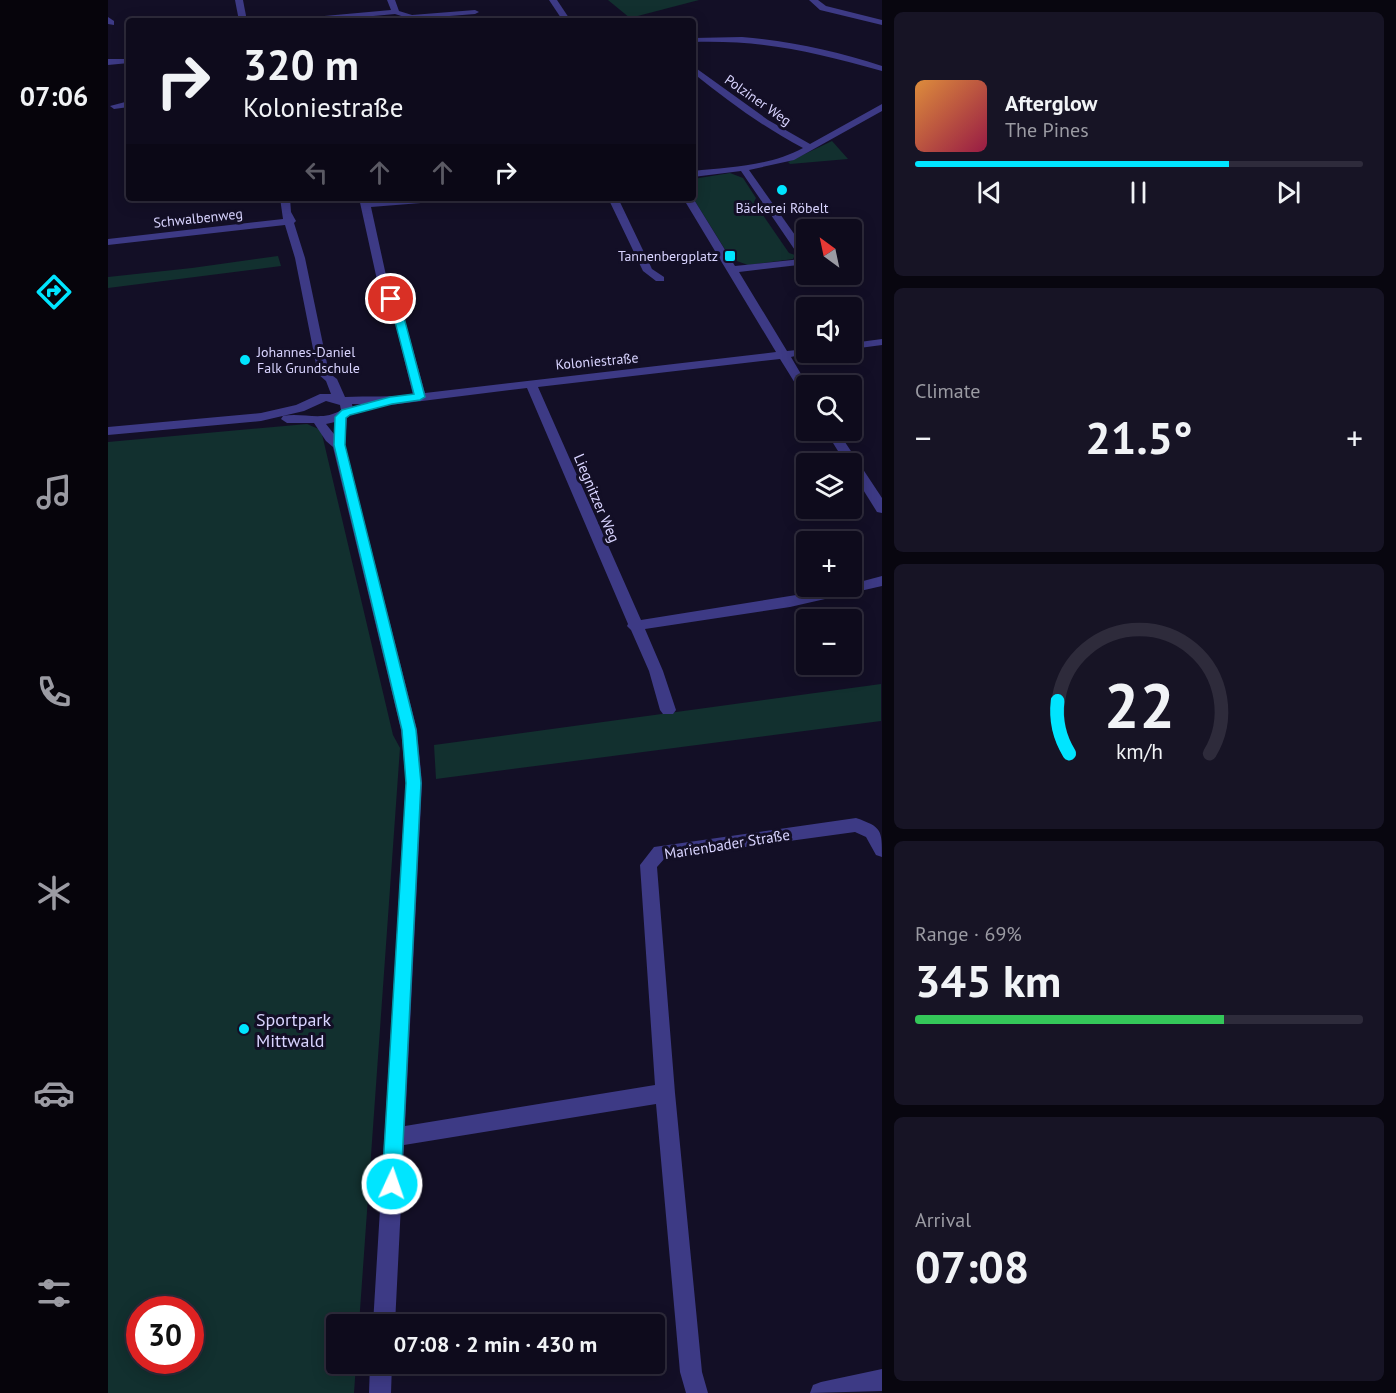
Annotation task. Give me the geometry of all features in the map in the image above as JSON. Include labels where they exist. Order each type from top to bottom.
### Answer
[{"type":"street","points":[[239,0],[242,18]]},
{"type":"street","points":[[391,0],[396,12]]},
{"type":"street","points":[[553,0],[565,18]]},
{"type":"street","points":[[813,0],[823,8],[882,23]]},
{"type":"street","points":[[326,18],[396,12],[411,17],[475,12]]},
{"type":"street","points":[[696,40],[725,38],[795,45],[825,51],[882,69]]},
{"type":"street","points":[[108,62],[126,61]]},
{"type":"street","name":"Polziner Weg","points":[[696,71],[745,110],[782,135],[811,148]]},
{"type":"street","points":[[114,106],[126,104]]},
{"type":"street","points":[[696,174],[744,169],[791,158],[882,107]]},
{"type":"street","points":[[731,270],[804,262],[807,259],[744,169]]},
{"type":"street","points":[[285,201],[324,374],[331,379],[342,407],[339,445],[412,746],[414,783],[385,1314]]},
{"type":"street","points":[[365,201],[377,205],[416,201]]},
{"type":"street","points":[[365,201],[384,289],[397,310],[420,397]]},
{"type":"street","points":[[614,201],[648,271],[660,279]]},
{"type":"street","points":[[690,201],[796,376]]},
{"type":"street","name":"Schwalbenweg","points":[[108,242],[291,221]]},
{"type":"street","points":[[862,345],[882,342]]},
{"type":"street","name":"Koloniestraße","points":[[342,407],[376,406],[390,401],[530,383],[796,353]]},
{"type":"street","points":[[324,374],[318,381],[318,395],[311,402],[308,413],[339,445]]},
{"type":"street","name":"Liegnitzer Weg","points":[[530,383],[634,626],[656,671],[668,710]]},
{"type":"street","points":[[108,431],[261,417],[330,397],[342,407]]},
{"type":"street","points":[[261,417],[328,421],[342,407]]},
{"type":"street","points":[[838,441],[882,508]]},
{"type":"street","points":[[634,626],[792,601],[882,581]]},
{"type":"street","name":"Marienbader Straße","points":[[697,1393],[691,1372],[665,1093],[648,865],[660,852],[856,825],[872,832],[882,850]]},
{"type":"street","points":[[394,1137],[665,1093]]},
{"type":"street","points":[[380,1393],[381,1374]]},
{"type":"street","points":[[821,1393],[882,1380]]},
{"type":"green space","points":[[608,0],[699,0],[630,18]]},
{"type":"green space","points":[[832,141],[848,159],[790,164],[788,162]]},
{"type":"green space","points":[[730,173],[743,178],[756,198],[754,202],[789,253],[795,255],[793,259],[748,265],[731,259],[695,201],[696,179]]},
{"type":"green space","points":[[278,256],[281,266],[108,288],[108,277]]},
{"type":"green space","name":"Sportpark Mittwald","points":[[307,424],[321,430],[393,735],[400,748],[360,1314],[326,1314],[326,1374],[355,1374],[354,1393],[108,1393],[108,442]]},
{"type":"green space","points":[[881,684],[881,721],[436,779],[434,745]]},
{"type":"place","name":"Bäckerei Röbelt","points":[[782,190]]},
{"type":"place","name":"Tannenbergplatz","points":[[730,256]]},
{"type":"place","name":"Johannes-Daniel Falk Grundschule","points":[[245,360]]},
{"type":"place","name":"Sportpark Mittwald","points":[[244,1029]]},
{"type":"route","points":[[391,299],[397,310],[420,397],[390,401],[346,412],[341,417],[339,445],[412,746],[414,783],[392,1184]]}]
